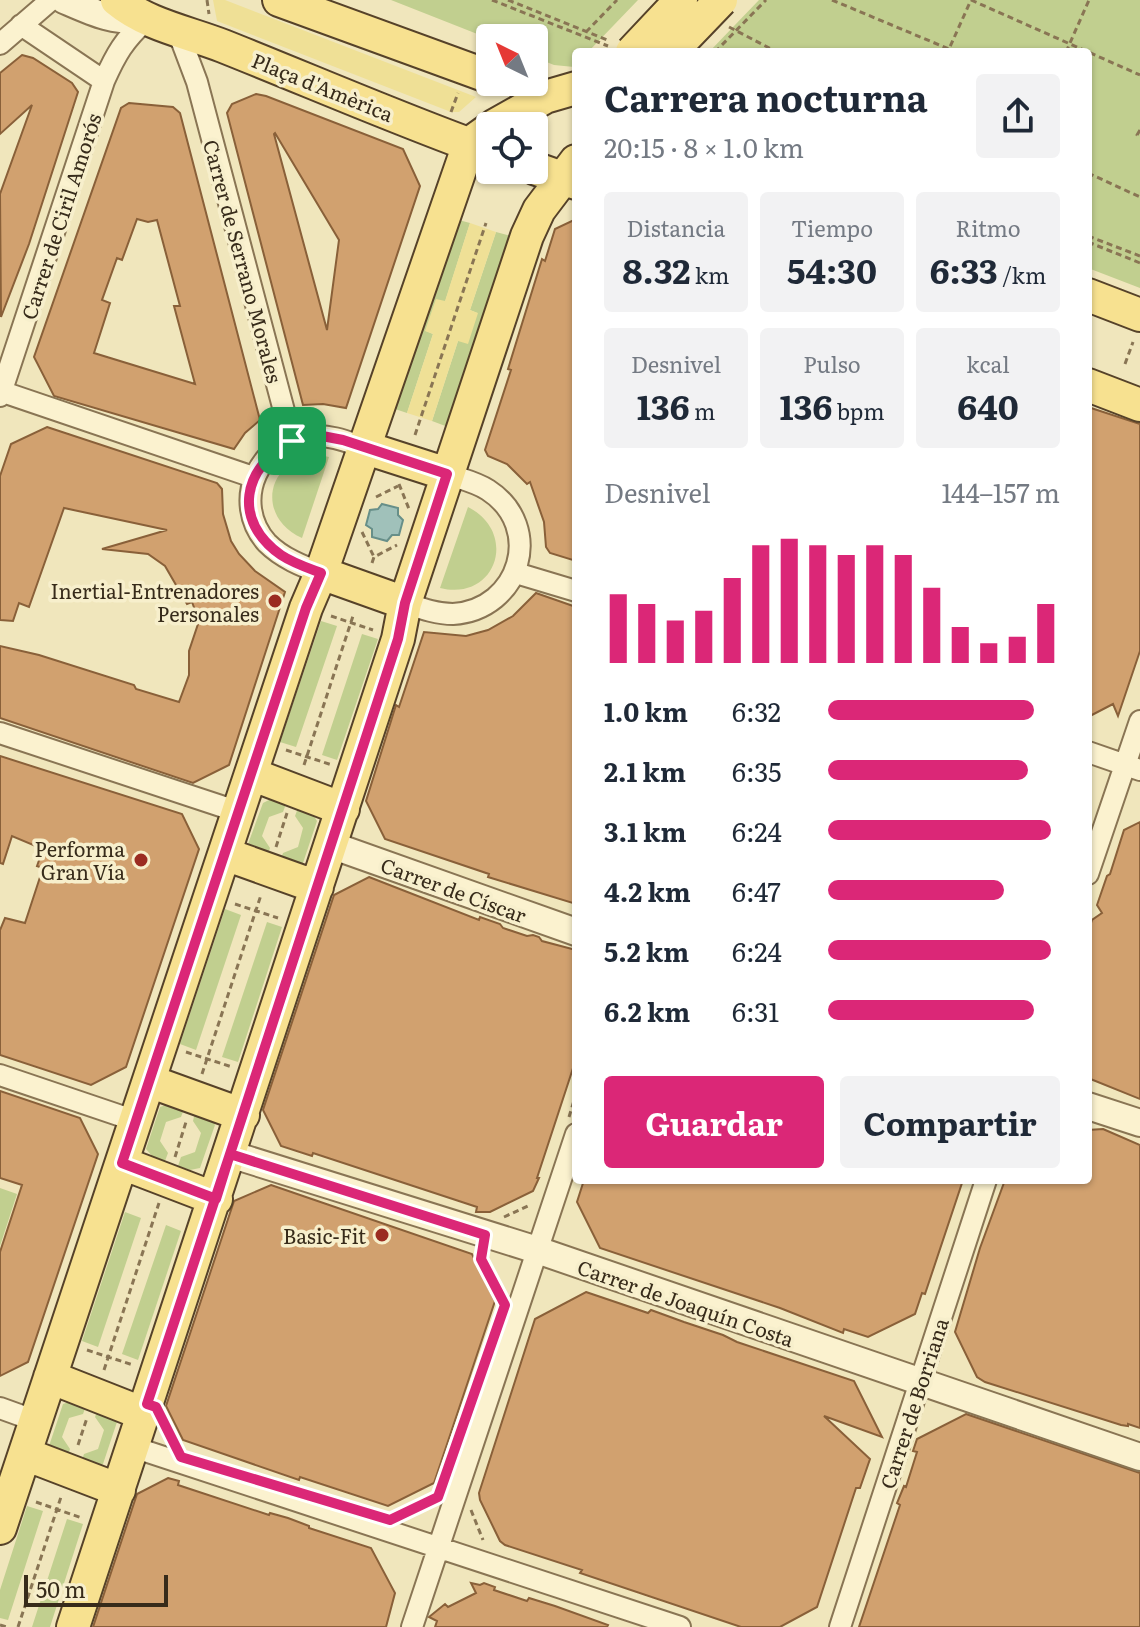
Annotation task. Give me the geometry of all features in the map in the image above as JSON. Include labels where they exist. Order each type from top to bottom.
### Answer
[{"type":"main road","name":"Plaça d'Amèrica","points":[[117,0],[131,12],[165,16],[476,134]]},
{"type":"main road","points":[[279,0],[476,72]]},
{"type":"main road","points":[[617,47],[681,0]]},
{"type":"main road","points":[[675,48],[721,0]]},
{"type":"main road","points":[[523,112],[545,97],[572,89]]},
{"type":"main road","points":[[545,97],[572,104]]},
{"type":"main road","points":[[0,1528],[306,608],[321,573],[363,447],[476,163]]},
{"type":"main road","points":[[73,1627],[343,809],[447,474],[527,236],[562,172]]},
{"type":"main road","points":[[1092,298],[1137,328]]},
{"type":"main road","points":[[1092,387],[1140,405]]},
{"type":"main road","points":[[363,447],[447,474]]},
{"type":"main road","points":[[321,573],[405,603]]},
{"type":"main road","points":[[251,774],[343,809]]},
{"type":"main road","points":[[225,854],[317,887]]},
{"type":"main road","points":[[149,1081],[243,1115]]},
{"type":"main road","points":[[122,1163],[216,1199]]},
{"type":"main road","points":[[50,1377],[146,1409]]},
{"type":"main road","points":[[25,1454],[119,1490]]},
{"type":"street","points":[[0,44],[51,0]]},
{"type":"street","name":"Plaça d'Amèrica","points":[[64,0],[107,19],[124,21],[165,16]]},
{"type":"street","points":[[21,25],[104,81],[127,37],[165,16]]},
{"type":"street","name":"Carrer de Serrano Morales","points":[[165,16],[197,82],[292,441]]},
{"type":"street","name":"Carrer de Ciril Amorós","points":[[1,393],[104,81]]},
{"type":"street","points":[[1,393],[253,477]]},
{"type":"street","points":[[321,573],[282,555],[257,529],[250,515],[249,496],[253,477],[262,462],[292,441],[317,435],[363,447]]},
{"type":"street","points":[[405,603],[440,613],[472,610],[498,595],[516,573],[520,544],[512,516],[489,490],[447,474]]},
{"type":"street","points":[[516,573],[572,590]]},
{"type":"street","points":[[1092,864],[1133,767],[1140,721]]},
{"type":"street","points":[[0,733],[239,812]]},
{"type":"street","points":[[1092,753],[1133,767]]},
{"type":"street","name":"Carrer de Císcar","points":[[331,845],[572,931]]},
{"type":"street","points":[[0,1075],[136,1121]]},
{"type":"street","points":[[1092,1107],[1140,1123]]},
{"type":"street","points":[[412,1627],[537,1250],[571,1129]]},
{"type":"street","name":"Carrer de Joaquín Costa","points":[[230,1154],[537,1250],[1140,1457]]},
{"type":"street","name":"Carrer de Borriana","points":[[840,1627],[985,1184]]},
{"type":"street","points":[[0,1408],[36,1421]]},
{"type":"street","points":[[133,1447],[680,1627]]},
{"type":"path","points":[[207,0],[209,18]]},
{"type":"path","points":[[492,0],[584,33]]},
{"type":"path","points":[[508,0],[617,47]]},
{"type":"path","points":[[584,33],[617,0]]},
{"type":"path","points":[[719,48],[766,0]]},
{"type":"path","points":[[832,0],[947,48]]},
{"type":"path","points":[[949,48],[971,0],[1079,48]]},
{"type":"path","points":[[1068,48],[1089,0]]},
{"type":"path","points":[[1092,54],[1140,75]]},
{"type":"path","points":[[451,112],[459,91]]},
{"type":"path","points":[[1140,130],[1137,135],[1140,137]]},
{"type":"path","points":[[1092,175],[1140,197]]},
{"type":"path","points":[[413,442],[486,223]]},
{"type":"path","points":[[1092,238],[1140,256]]},
{"type":"path","points":[[1092,244],[1140,263]]},
{"type":"path","points":[[1125,364],[1137,328]]},
{"type":"path","points":[[401,476],[398,486],[413,518]]},
{"type":"path","points":[[367,502],[398,486]]},
{"type":"path","points":[[358,526],[374,557]]},
{"type":"path","points":[[372,563],[374,557],[407,540]]},
{"type":"path","points":[[301,772],[357,605]]},
{"type":"path","points":[[323,614],[380,633]]},
{"type":"path","points":[[278,747],[335,766]]},
{"type":"path","points":[[272,859],[290,806]]},
{"type":"path","points":[[201,1078],[262,891]]},
{"type":"path","points":[[228,902],[284,920]]},
{"type":"path","points":[[179,1049],[235,1068]]},
{"type":"path","points":[[172,1164],[190,1111]]},
{"type":"path","points":[[101,1377],[162,1195]]},
{"type":"path","points":[[505,1305],[481,1259],[488,1225],[542,1200]]},
{"type":"path","points":[[80,1348],[136,1366]]},
{"type":"path","points":[[78,1447],[91,1407]]},
{"type":"path","points":[[146,1409],[156,1407],[174,1444]]},
{"type":"path","points":[[18,1627],[64,1489]]},
{"type":"path","points":[[402,1514],[438,1497]]},
{"type":"path","points":[[29,1500],[85,1518]]},
{"type":"path","points":[[0,1625],[7,1627]]},
{"type":"green space","points":[[391,0],[638,0],[592,48],[572,48],[572,67],[548,63],[548,24],[476,24],[476,33]]},
{"type":"green space","points":[[759,0],[1140,0],[1140,288],[1092,270],[1092,48],[713,48]]},
{"type":"green space","points":[[455,219],[470,223],[445,302],[426,331],[433,334],[407,413],[392,408]]},
{"type":"green space","points":[[496,232],[511,236],[448,427],[432,421],[458,341],[477,313],[470,310]]},
{"type":"green space","points":[[329,457],[302,538],[287,528],[277,516],[273,489],[278,476],[288,466],[302,458]]},
{"type":"green space","points":[[468,507],[484,519],[493,533],[496,548],[494,562],[487,575],[475,585],[459,590],[440,588]]},
{"type":"green space","points":[[321,621],[337,626],[296,747],[280,742]]},
{"type":"green space","points":[[362,634],[378,639],[337,760],[322,755]]},
{"type":"green space","points":[[271,799],[286,804],[283,812],[269,817],[262,836],[270,848],[267,857],[251,849],[248,844],[263,803]]},
{"type":"green space","points":[[298,808],[312,813],[317,821],[303,863],[298,865],[280,862],[283,853],[298,847],[303,828],[295,816]]},
{"type":"green space","points":[[225,909],[241,915],[196,1050],[180,1044]]},
{"type":"green space","points":[[267,922],[282,927],[238,1062],[222,1057]]},
{"type":"green space","points":[[169,1104],[184,1109],[181,1117],[166,1122],[160,1141],[168,1153],[165,1161],[153,1157],[146,1149],[160,1107]]},
{"type":"green space","points":[[195,1112],[215,1125],[200,1168],[190,1170],[178,1166],[181,1157],[195,1152],[201,1133],[193,1121]]},
{"type":"green space","points":[[0,1188],[17,1194],[0,1246]]},
{"type":"green space","points":[[125,1212],[141,1218],[98,1347],[82,1341]]},
{"type":"green space","points":[[166,1225],[181,1231],[138,1360],[122,1354]]},
{"type":"green space","points":[[72,1401],[86,1406],[83,1414],[69,1418],[62,1437],[70,1449],[67,1458],[49,1446],[63,1404]]},
{"type":"green space","points":[[98,1409],[115,1417],[117,1422],[103,1464],[98,1467],[81,1463],[84,1454],[98,1449],[104,1430],[95,1417]]},
{"type":"green space","points":[[27,1506],[43,1511],[8,1620],[0,1618],[0,1590]]},
{"type":"green space","points":[[67,1519],[83,1524],[50,1627],[32,1627]]},
{"type":"sand","points":[[213,0],[225,0],[476,97],[459,112],[451,112],[217,21]]},
{"type":"sand","points":[[470,223],[496,232],[470,310],[478,313],[468,344],[458,341],[432,421],[407,413],[433,334],[425,331],[436,299],[445,301]]},
{"type":"water","points":[[382,504],[398,508],[398,515],[403,520],[399,535],[392,535],[387,541],[372,537],[372,529],[366,525],[370,510],[378,509]]},
{"type":"building","points":[[22,55],[33,58],[72,83],[78,92],[29,244],[1,317],[0,194],[32,105],[0,134],[0,73]]},
{"type":"building","points":[[256,94],[266,96],[403,149],[420,186],[346,408],[303,405],[227,113],[232,104]],"holes":[[[275,133],[339,240],[327,330]]]},
{"type":"building","points":[[129,103],[173,107],[180,113],[260,420],[245,433],[234,449],[54,396],[34,357],[121,108]],"holes":[[[137,219],[148,222],[157,220],[180,306],[174,306],[195,384],[94,353],[110,303],[102,300],[117,258],[122,260]]]},
{"type":"building","points":[[572,221],[572,560],[550,553],[546,547],[544,522],[530,482],[527,484],[507,464],[488,456],[485,450],[542,259],[545,261],[555,229]]},
{"type":"building","points":[[1092,408],[1140,424],[1140,651],[1118,716],[1113,704],[1092,715]]},
{"type":"building","points":[[47,427],[217,483],[222,489],[223,514],[231,541],[239,554],[255,571],[285,592],[229,765],[193,783],[0,718],[0,646],[39,655],[179,702],[189,675],[189,651],[199,621],[192,602],[187,604],[165,566],[148,554],[102,549],[167,530],[64,508],[29,607],[19,603],[13,621],[0,620],[0,476],[11,444]]},
{"type":"building","points":[[536,593],[572,606],[572,903],[488,877],[489,874],[385,839],[366,801],[396,705],[399,707],[424,632],[466,636],[488,630],[513,616]]},
{"type":"building","points":[[0,756],[182,814],[199,849],[126,1067],[91,1085],[0,1055],[0,930],[5,918],[25,923],[43,868],[37,866],[43,849],[12,836],[3,864],[0,863]]},
{"type":"building","points":[[1140,822],[1140,1099],[1092,1080],[1092,920],[1102,913],[1097,905],[1124,830]]},
{"type":"building","points":[[369,877],[479,920],[480,917],[503,928],[572,949],[572,1071],[533,1191],[490,1212],[476,1212],[477,1207],[313,1153],[312,1156],[281,1146],[263,1110],[334,895]]},
{"type":"building","points":[[0,1091],[80,1118],[98,1154],[28,1362],[0,1376],[0,1252],[22,1185],[0,1178]]},
{"type":"building","points":[[1103,1129],[1140,1145],[1140,1428],[1121,1425],[985,1382],[977,1377],[955,1332],[980,1248],[1004,1184],[1092,1184],[1092,1130]]},
{"type":"building","points":[[583,1184],[962,1184],[925,1294],[922,1293],[915,1314],[868,1337],[844,1329],[843,1333],[780,1308],[600,1248],[577,1202]]},
{"type":"building","points":[[271,1185],[472,1254],[495,1301],[434,1483],[388,1506],[300,1477],[299,1480],[183,1440],[166,1406],[234,1201]]},
{"type":"building","points":[[586,1292],[648,1313],[651,1310],[854,1381],[882,1437],[824,1416],[870,1459],[860,1488],[856,1488],[817,1607],[780,1627],[741,1627],[580,1573],[582,1570],[500,1541],[479,1493],[535,1319]]},
{"type":"building","points":[[966,1414],[1140,1473],[1140,1627],[859,1627],[900,1505],[897,1503],[906,1487],[917,1452],[913,1451],[917,1439]]},
{"type":"building","points":[[168,1478],[179,1481],[178,1485],[269,1515],[288,1518],[371,1548],[395,1593],[386,1627],[93,1627],[137,1494]]},
{"type":"building","points":[[471,1583],[484,1583],[495,1587],[494,1590],[527,1601],[529,1598],[608,1625],[435,1627],[437,1621],[429,1617],[445,1604],[448,1607],[476,1593]]},
{"type":"place","name":"Inertial-Entrenadores Personales","points":[[275,601]]},
{"type":"place","name":"Performa Gran Vía","points":[[141,860]]},
{"type":"place","name":"Basic-Fit","points":[[382,1235]]},
{"type":"route","points":[[292,441],[272,452],[253,477],[249,496],[250,515],[268,543],[282,555],[321,573],[306,608],[122,1163],[216,1199],[230,1154],[485,1235],[481,1259],[505,1305],[438,1497],[390,1520],[181,1457],[156,1407],[147,1404],[216,1199],[230,1154],[255,1075],[398,639],[405,603],[447,474],[343,440],[317,435],[292,441]]}]
